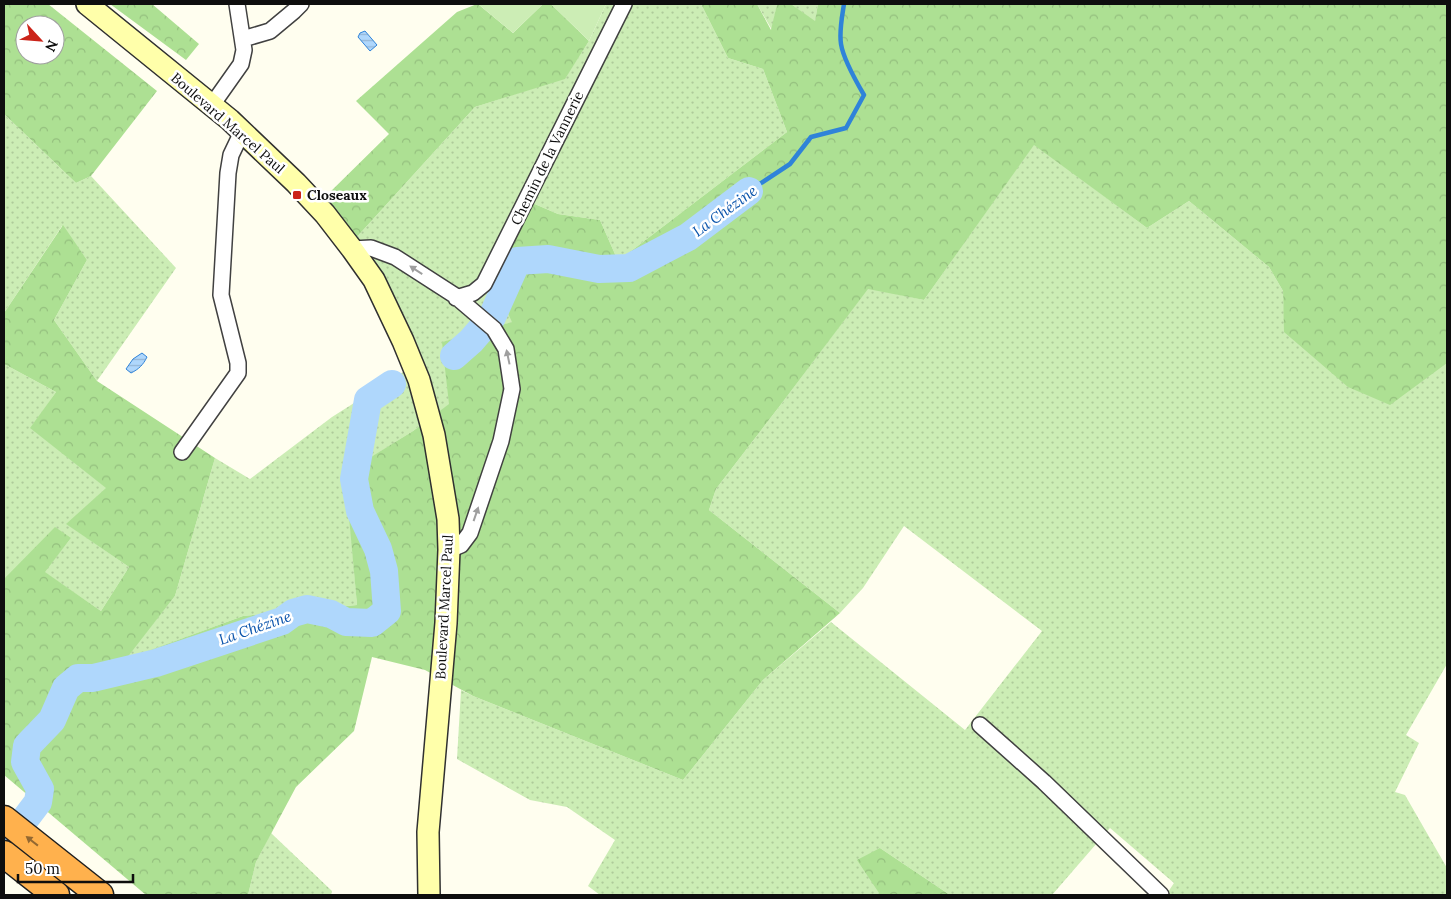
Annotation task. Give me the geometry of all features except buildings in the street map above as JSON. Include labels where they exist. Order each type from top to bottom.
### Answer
[{"type":"highway","points":[[4,819],[100,895]]},
{"type":"highway","points":[[4,854],[48,889]]},
{"type":"street","name":"Boulevard Marcel Paul","points":[[88,4],[212,105],[296,183],[325,214],[374,280],[419,380],[434,435],[448,520],[449,550],[446,622],[428,832],[430,895]]},
{"type":"street","points":[[212,105],[241,64],[244,50],[237,4]]},
{"type":"street","points":[[243,39],[270,31],[301,4]]},
{"type":"street","name":"Chemin de la Vannerie","points":[[456,298],[473,293],[484,284],[624,4]]},
{"type":"street","points":[[182,452],[238,373],[238,362],[220,294],[228,173],[231,155],[242,132]]},
{"type":"street","points":[[352,249],[371,248],[395,257],[454,296],[494,329],[506,349],[512,389],[502,440],[470,533],[461,545],[449,550]]},
{"type":"street","points":[[980,725],[1044,782],[1161,895]]},
{"type":"green space","points":[[4,4],[48,4],[62,15],[15,15],[15,65],[65,65],[65,18],[157,91],[91,176],[76,183],[4,114]]},
{"type":"green space","points":[[110,4],[152,4],[199,44],[186,60]]},
{"type":"green space","points":[[478,4],[513,33],[543,4],[551,4],[589,41],[565,79],[475,107],[355,239],[325,197],[389,134],[356,101],[457,12]]},
{"type":"green space","points":[[478,4],[543,4],[513,33]]},
{"type":"green space","points":[[551,4],[606,4],[589,41]]},
{"type":"green space","points":[[606,4],[701,4],[728,58],[763,69],[787,132],[618,261],[600,220],[558,214],[530,202],[502,301],[513,322],[443,342],[450,404],[413,431],[346,473],[357,605],[243,616],[124,660],[175,596],[215,458],[250,479],[332,417],[422,360],[355,239],[475,107],[565,78],[589,41]]},
{"type":"green space","points":[[701,4],[757,4],[771,30],[777,4],[791,4],[815,21],[818,4],[1447,4],[1447,363],[1390,405],[1348,387],[1284,332],[1283,291],[1269,267],[1189,201],[1147,228],[1034,145],[924,300],[868,289],[716,489],[709,510],[840,613],[763,680],[683,780],[473,696],[425,670],[372,657],[354,731],[296,787],[256,862],[248,895],[146,895],[4,775],[4,579],[55,527],[71,538],[45,572],[101,611],[129,567],[66,524],[106,488],[30,428],[56,392],[4,364],[4,313],[63,225],[87,260],[54,320],[97,381],[215,458],[175,596],[126,659],[243,616],[357,605],[345,473],[413,431],[449,404],[442,342],[512,322],[502,301],[502,260],[530,202],[558,214],[600,220],[618,261],[787,132],[763,69],[728,58]]},
{"type":"green space","points":[[757,4],[777,4],[772,30]]},
{"type":"green space","points":[[791,4],[818,4],[815,22]]},
{"type":"green space","points":[[4,114],[76,183],[91,176],[176,268],[97,381],[54,320],[87,260],[62,226],[4,313]]},
{"type":"green space","points":[[1034,144],[1147,228],[1189,201],[1269,267],[1283,291],[1285,332],[1447,363],[1447,664],[1406,735],[1419,743],[1395,792],[1405,795],[1447,868],[1447,895],[1166,895],[1174,883],[1110,828],[1052,895],[950,895],[880,848],[879,893],[876,895],[600,895],[588,886],[615,840],[567,807],[530,800],[457,759],[461,690],[683,780],[763,680],[831,622],[965,730],[1042,631],[904,526],[863,588],[840,613],[709,510],[716,489],[868,288],[924,300]]},
{"type":"green space","points":[[4,364],[56,392],[31,428],[107,488],[67,524],[129,567],[101,611],[44,572],[71,538],[4,579]]},
{"type":"green space","points":[[271,833],[332,891],[331,895],[248,895],[256,862]]},
{"type":"green space","points":[[880,848],[950,895],[876,895],[879,893],[857,860]]},
{"type":"water","points":[[365,31],[377,45],[370,51],[358,37],[360,33]]},
{"type":"water","points":[[142,353],[147,357],[131,373],[126,369],[133,359]]},
{"type":"waterway","name":"La Chézine","points":[[749,191],[790,164],[811,137],[846,128],[864,95],[847,63],[842,49],[840,39],[844,4]]},
{"type":"waterway","name":"La Chézine","points":[[492,317],[517,261],[548,259],[599,269],[629,268],[688,237],[749,191]]},
{"type":"waterway","name":"La Chézine","points":[[454,356],[484,326]]},
{"type":"waterway","name":"La Chézine","points":[[4,847],[38,802],[40,789],[25,762],[27,746],[52,720],[66,688],[78,678],[93,678],[156,663],[282,621],[293,613],[307,609],[331,614],[346,622],[372,623],[387,611],[384,571],[378,549],[360,511],[354,479],[368,400],[392,384]]},
{"type":"place","name":"Closeaux","points":[[297,195]]}]
